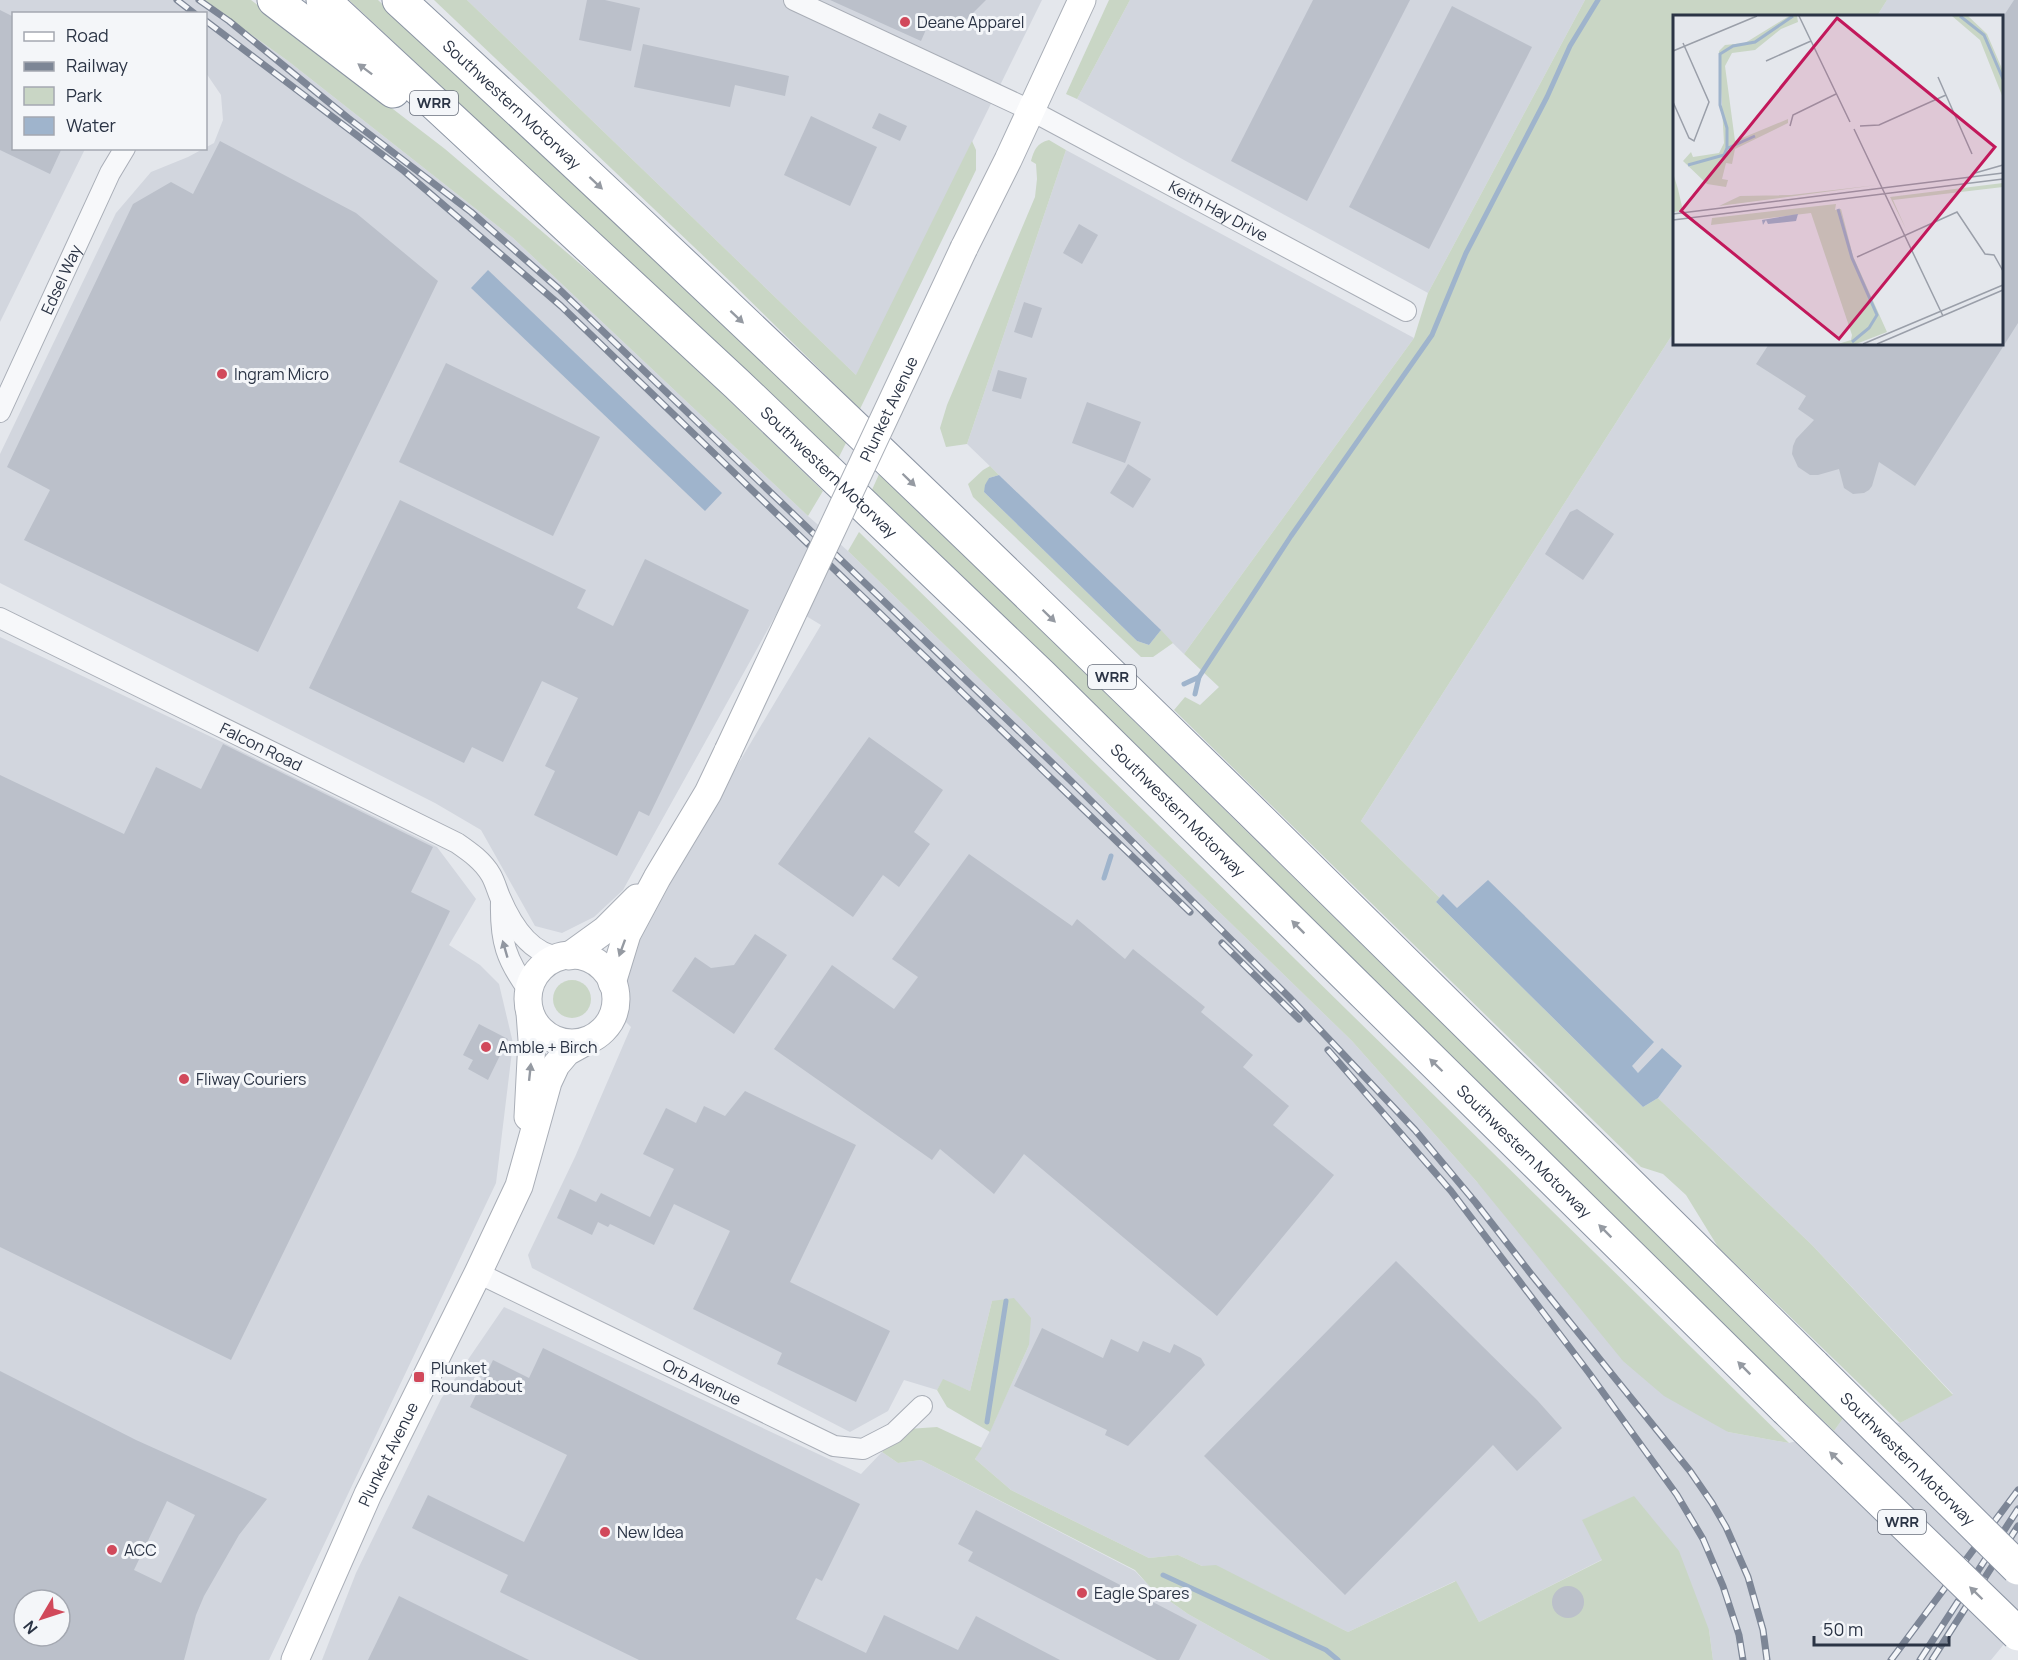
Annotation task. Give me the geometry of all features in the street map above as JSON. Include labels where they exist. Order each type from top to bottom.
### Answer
[{"type":"highway","points":[[274,0],[546,205]]},
{"type":"highway","name":"Southwestern Motorway","points":[[323,0],[546,205],[1042,676],[1786,1409],[2018,1634]]},
{"type":"highway","name":"Southwestern Motorway","points":[[399,0],[906,476],[1252,813],[2018,1568]]},
{"type":"main road","name":"Plunket Avenue","points":[[612,983],[627,934],[657,878],[708,793],[964,248],[1032,111],[1082,0]]},
{"type":"main road","name":"Plunket Avenue","points":[[565,956],[605,930],[657,878]]},
{"type":"main road","points":[[565,956],[582,957],[595,962],[605,971],[612,983],[615,995],[614,1010],[608,1024],[598,1035],[585,1041],[571,1043],[558,1041],[546,1035],[536,1025],[529,1002],[532,980],[540,969],[549,962],[565,956]]},
{"type":"main road","name":"Plunket Avenue","points":[[528,1152],[527,1092],[532,1040],[529,1002]]},
{"type":"main road","name":"Plunket Avenue","points":[[295,1660],[359,1513],[519,1186],[548,1082],[556,1065],[567,1052],[585,1041]]},
{"type":"street","name":"Keith Hay Drive","points":[[794,0],[1032,111],[1406,311]]},
{"type":"street","name":"Edsel Way","points":[[0,412],[110,173],[124,150]]},
{"type":"street","name":"Falcon Road","points":[[0,618],[449,839],[469,852],[486,868],[492,876],[501,900],[525,939],[541,952],[565,956]]},
{"type":"street","name":"Falcon Road","points":[[501,900],[500,922],[503,945],[529,1002]]},
{"type":"street","name":"Orb Avenue","points":[[478,1273],[834,1446],[863,1449],[894,1433],[922,1406]]},
{"type":"shaded area","points":[[0,0],[203,0],[288,61],[513,238],[848,551],[1352,1041],[1477,1182],[1728,1432],[1789,1443],[1834,1431],[1844,1417],[1900,1423],[1953,1394],[1812,1245],[1658,1098],[1682,1066],[1638,1073],[1631,1066],[1653,1042],[1488,881],[1457,909],[1443,895],[1440,898],[1361,821],[1673,334],[1673,345],[2003,345],[2003,15],[1878,15],[1887,0],[2018,0],[2018,1627],[1991,1660],[1713,1660],[1709,1630],[1603,1559],[1479,1622],[1455,1581],[1348,1632],[1216,1566],[1202,1566],[1178,1555],[1149,1558],[1011,1490],[975,1459],[1029,1345],[992,1301],[970,1391],[943,1380],[937,1390],[904,1380],[888,1411],[850,1432],[532,1268],[528,1255],[575,1157],[631,1027],[625,1021],[628,999],[626,967],[635,937],[821,625],[783,602],[623,890],[594,917],[562,933],[535,926],[481,830],[435,803],[0,583],[0,454],[116,213],[151,172],[201,150],[207,150],[207,147],[214,143],[223,120],[221,95],[207,74],[207,12],[12,12],[12,150],[85,150],[0,322]]},
{"type":"shaded area","points":[[467,0],[1042,0],[857,376]]},
{"type":"shaded area","points":[[1130,0],[1585,0],[1428,293],[1077,99]]},
{"type":"shaded area","points":[[1066,150],[1414,338],[1184,654],[967,444]]},
{"type":"shaded area","points":[[0,637],[437,847],[476,899],[449,945],[480,965],[499,984],[513,1043],[496,1183],[269,1660],[0,1660]]},
{"type":"shaded area","points":[[504,1307],[861,1474],[882,1452],[898,1463],[921,1460],[1135,1571],[1151,1588],[1188,1614],[1270,1660],[322,1660],[356,1573],[441,1399]]},
{"type":"green space","points":[[203,0],[251,0],[445,149],[645,319],[823,491],[808,516],[513,238],[288,61]]},
{"type":"green space","points":[[349,0],[378,0],[847,441],[838,459]]},
{"type":"green space","points":[[434,0],[467,0],[856,375],[972,141],[976,150],[976,170],[860,409],[733,284]]},
{"type":"green space","points":[[1109,0],[1130,0],[1077,99],[1066,94]]},
{"type":"green space","points":[[1585,0],[1887,0],[1878,15],[1673,15],[1673,334],[1361,821],[1440,898],[1436,902],[1643,1107],[1658,1098],[1812,1245],[1953,1395],[1900,1423],[1718,1247],[1686,1195],[1663,1174],[1641,1167],[1174,710],[1185,697],[1200,705],[1219,687],[1184,654],[1414,338],[1428,293]]},
{"type":"green space","points":[[1049,140],[1066,150],[967,444],[946,447],[940,428],[947,405],[1035,197],[1037,179],[1036,164],[1031,161],[1033,154],[1039,145]]},
{"type":"green space","points":[[990,466],[999,475],[989,478],[984,492],[1137,641],[1149,645],[1161,630],[1173,643],[1153,657],[1141,657],[973,497],[968,484]]},
{"type":"green space","points":[[880,472],[1844,1417],[1834,1431],[1625,1230],[871,492]]},
{"type":"green space","points":[[859,532],[1789,1443],[1728,1432],[1664,1396],[1623,1361],[1477,1182],[1352,1041],[848,551]]},
{"type":"green space","points":[[572,980],[585,986],[591,999],[585,1012],[572,1018],[559,1012],[553,999],[559,986]]},
{"type":"green space","points":[[1014,1298],[1031,1318],[1029,1345],[990,1432],[947,1407],[937,1390],[943,1379],[970,1391],[992,1301]]},
{"type":"green space","points":[[937,1427],[982,1448],[975,1459],[1011,1490],[1149,1558],[1178,1555],[1202,1566],[1216,1565],[1348,1632],[1456,1581],[1479,1622],[1602,1560],[1582,1520],[1634,1496],[1679,1551],[1709,1630],[1713,1660],[1270,1660],[1188,1614],[1151,1588],[1135,1570],[921,1460],[898,1463],[882,1452],[908,1429]]},
{"type":"water","points":[[488,270],[722,493],[705,511],[471,288]]},
{"type":"water","points":[[999,475],[1161,630],[1149,645],[1137,641],[984,492],[989,478]]},
{"type":"water","points":[[1488,880],[1654,1042],[1632,1066],[1638,1073],[1662,1048],[1682,1066],[1658,1098],[1643,1107],[1436,902],[1443,894],[1457,908]]},
{"type":"building","points":[[587,0],[605,0],[640,8],[631,51],[579,40]]},
{"type":"building","name":"Deane Apparel","points":[[830,0],[986,0],[967,19],[956,26],[932,16],[921,41]]},
{"type":"building","points":[[1313,0],[1410,0],[1307,201],[1231,161]]},
{"type":"building","points":[[2014,0],[2018,0],[2018,323],[1915,486],[1879,462],[1869,490],[1853,494],[1844,488],[1839,469],[1810,475],[1798,467],[1792,454],[1793,446],[1796,439],[1814,420],[1798,409],[1806,396],[1756,364],[1768,345],[2003,345],[2003,17]]},
{"type":"building","points":[[1452,6],[1532,47],[1429,249],[1349,207]]},
{"type":"building","points":[[0,10],[12,16],[12,150],[61,150],[50,174],[0,150]]},
{"type":"building","points":[[643,44],[789,76],[785,96],[735,85],[730,107],[634,87]]},
{"type":"building","points":[[879,113],[907,126],[900,141],[872,128]]},
{"type":"building","points":[[811,116],[877,147],[850,206],[784,175]]},
{"type":"building","name":"Ingram Micro","points":[[220,141],[356,213],[438,281],[258,652],[24,540],[50,490],[7,467],[133,204],[171,182],[193,194]]},
{"type":"building","points":[[1079,224],[1098,235],[1082,264],[1063,253]]},
{"type":"building","points":[[1024,302],[1042,308],[1032,338],[1014,332]]},
{"type":"building","points":[[446,363],[600,437],[553,536],[399,462]]},
{"type":"building","points":[[998,370],[1027,378],[1021,399],[992,391]]},
{"type":"building","points":[[1087,402],[1141,422],[1125,463],[1072,443]]},
{"type":"building","points":[[1128,464],[1151,479],[1133,508],[1110,493]]},
{"type":"building","points":[[400,500],[586,590],[577,608],[613,626],[645,559],[749,610],[649,816],[639,811],[617,856],[534,815],[555,771],[545,766],[578,698],[542,681],[503,762],[472,747],[464,763],[309,688]]},
{"type":"building","points":[[1577,509],[1614,534],[1583,580],[1545,554],[1570,512]]},
{"type":"building","points":[[869,737],[943,790],[914,832],[930,844],[899,887],[883,875],[853,917],[778,864]]},
{"type":"building","name":"Fliway Couriers","points":[[223,744],[433,847],[411,892],[450,911],[231,1360],[0,1247],[0,775],[124,834],[156,767],[201,789]]},
{"type":"building","points":[[969,854],[1072,926],[1077,919],[1125,959],[1133,949],[1205,1007],[1201,1012],[1253,1055],[1243,1067],[1289,1106],[1273,1125],[1334,1175],[1217,1316],[1024,1154],[994,1194],[940,1149],[932,1160],[774,1049],[832,965],[894,1009],[918,977],[892,959]]},
{"type":"building","points":[[755,934],[787,955],[734,1034],[672,991],[695,957],[711,968],[734,965]]},
{"type":"building","name":"Amble + Birch","points":[[479,1024],[508,1039],[488,1080],[468,1069],[473,1060],[463,1055]]},
{"type":"building","points":[[745,1091],[856,1145],[790,1282],[890,1331],[856,1402],[777,1364],[782,1353],[693,1309],[730,1231],[674,1204],[654,1245],[610,1224],[608,1227],[598,1222],[592,1235],[557,1218],[570,1189],[596,1202],[601,1193],[650,1217],[674,1169],[643,1154],[666,1108],[696,1123],[704,1106],[725,1116]]},
{"type":"building","points":[[1396,1261],[1537,1400],[1562,1428],[1517,1471],[1493,1445],[1345,1595],[1204,1456]]},
{"type":"building","points":[[1042,1328],[1103,1358],[1111,1339],[1138,1352],[1143,1341],[1170,1353],[1174,1344],[1201,1358],[1205,1365],[1128,1446],[1105,1435],[1107,1430],[1014,1386]]},
{"type":"building","points":[[543,1348],[860,1504],[822,1581],[816,1578],[796,1619],[866,1653],[884,1615],[958,1650],[976,1616],[1060,1660],[639,1660],[500,1592],[508,1575],[412,1528],[428,1495],[524,1542],[567,1455],[470,1407],[493,1360],[529,1378]]},
{"type":"building","points":[[0,1371],[136,1440],[267,1499],[239,1535],[204,1596],[196,1615],[184,1660],[0,1660]],"holes":[[[167,1501],[195,1515],[161,1583],[134,1570]]]},
{"type":"building","name":"Eagle Spares","points":[[976,1510],[1197,1625],[1179,1660],[1157,1660],[968,1561],[973,1552],[958,1544]]},
{"type":"building","points":[[1568,1586],[1579,1591],[1584,1602],[1579,1613],[1568,1618],[1557,1613],[1552,1602],[1557,1591]]},
{"type":"building","points":[[399,1596],[529,1660],[368,1660]]},
{"type":"waterway","points":[[1199,677],[1291,536],[1432,335],[1466,253],[1547,97],[1570,46],[1598,0]]},
{"type":"waterway","points":[[1184,684],[1199,677],[1195,694]]},
{"type":"waterway","points":[[1104,878],[1111,856]]},
{"type":"waterway","points":[[987,1422],[1006,1301]]},
{"type":"waterway","points":[[1163,1575],[1326,1650],[1338,1660]]},
{"type":"railway","points":[[177,0],[192,12]]},
{"type":"railway","points":[[199,0],[229,21],[348,118],[471,212],[559,289],[1071,781],[1289,997],[1415,1130],[1690,1471],[1712,1503],[1726,1527],[1748,1577],[1763,1630],[1767,1660]]},
{"type":"railway","points":[[207,22],[404,171],[561,306],[1190,912]]},
{"type":"railway","points":[[1222,943],[1299,1019]]},
{"type":"railway","points":[[1328,1050],[1451,1191],[1589,1373],[1677,1495],[1703,1539],[1723,1586],[1739,1635],[1743,1660]]},
{"type":"railway","points":[[1891,1660],[2018,1490]]},
{"type":"railway","points":[[1920,1660],[2018,1509]]},
{"type":"railway","points":[[1932,1660],[2018,1526]]},
{"type":"place","name":"Deane Apparel","points":[[905,22]]},
{"type":"place","name":"Ingram Micro","points":[[222,374]]},
{"type":"place","name":"Amble + Birch","points":[[486,1047]]},
{"type":"place","name":"Fliway Couriers","points":[[184,1079]]},
{"type":"place","name":"Plunket Roundabout","points":[[419,1377]]},
{"type":"place","name":"New Idea","points":[[605,1532]]},
{"type":"place","name":"ACC","points":[[112,1550]]},
{"type":"place","name":"Eagle Spares","points":[[1082,1593]]}]
